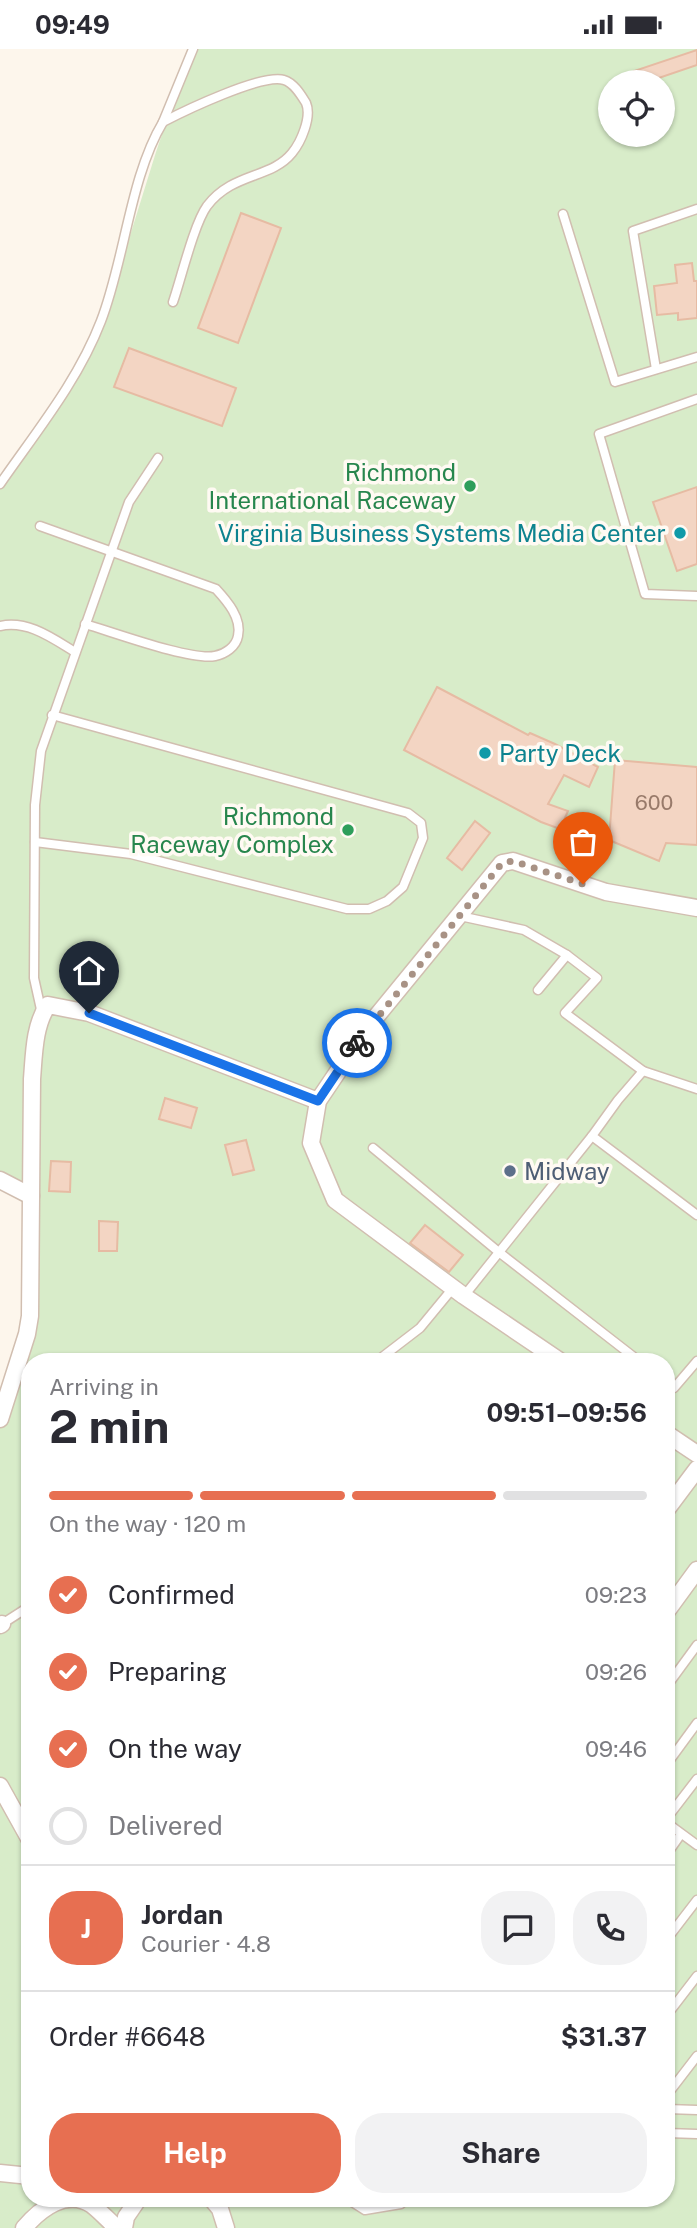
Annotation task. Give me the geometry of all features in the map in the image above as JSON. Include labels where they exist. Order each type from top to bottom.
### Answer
[{"type":"street","points":[[548,1353],[459,1292],[335,1200],[311,1143],[318,1101],[371,1023],[502,863],[513,861],[606,892],[697,908]]},
{"type":"street","points":[[0,1419],[27,1334],[30,1316],[32,1079],[42,1014],[48,1005],[89,1013],[318,1101]]},
{"type":"street","points":[[0,1180],[31,1196]]},
{"type":"street","points":[[675,1439],[697,1454]]},
{"type":"street","points":[[675,1498],[697,1469]]},
{"type":"street","points":[[675,1600],[697,1570]]},
{"type":"street","points":[[0,1786],[21,1824]]},
{"type":"street","points":[[0,2173],[21,2175]]},
{"type":"street","points":[[24,2228],[45,2207]]},
{"type":"street","points":[[93,2207],[117,2228]]},
{"type":"street","points":[[124,2228],[126,2217],[133,2207]]},
{"type":"street","points":[[221,2207],[226,2228]]},
{"type":"lane","points":[[0,484],[59,400],[88,352],[111,292],[139,182],[192,49]]},
{"type":"lane","points":[[163,122],[188,109],[267,80],[284,80],[298,90],[307,106],[302,136],[293,152],[280,165],[227,186],[205,208],[173,302]]},
{"type":"lane","points":[[656,369],[633,231],[697,209]]},
{"type":"lane","points":[[563,214],[615,382],[697,357]]},
{"type":"lane","points":[[697,399],[599,434],[645,594],[697,596]]},
{"type":"lane","points":[[42,1014],[34,978],[35,805],[41,751],[128,502],[158,458]]},
{"type":"lane","points":[[40,526],[216,589],[230,605],[237,621],[238,636],[229,652],[213,657],[182,653],[85,624]]},
{"type":"lane","points":[[0,626],[23,625],[75,652]]},
{"type":"lane","points":[[35,842],[131,854],[347,909],[369,909],[387,901],[403,887],[423,838],[421,823],[408,813],[52,715]]},
{"type":"lane","points":[[460,916],[524,930],[567,955],[597,978],[565,1013],[643,1071],[697,1089]]},
{"type":"lane","points":[[538,990],[567,955]]},
{"type":"lane","points":[[387,1353],[420,1328],[500,1252],[643,1071]]},
{"type":"lane","points":[[592,1136],[697,1215]]},
{"type":"lane","points":[[373,1148],[629,1353]]},
{"type":"lane","points":[[675,1387],[695,1367]]},
{"type":"lane","points":[[1,1625],[21,1612]]},
{"type":"lane","points":[[675,1675],[697,1645]]},
{"type":"lane","points":[[675,1754],[697,1723]]},
{"type":"lane","points":[[675,1808],[697,1779]]},
{"type":"lane","points":[[675,1829],[697,1845]]},
{"type":"lane","points":[[675,1843],[681,1834]]},
{"type":"lane","points":[[675,1929],[697,1900]]},
{"type":"lane","points":[[675,2005],[697,1976]]},
{"type":"lane","points":[[675,2085],[697,2056]]},
{"type":"lane","points":[[675,2109],[697,2110]]},
{"type":"lane","points":[[675,2133],[697,2134]]},
{"type":"lane","points":[[360,2207],[365,2210],[383,2207]]},
{"type":"green space","name":"Richmond Raceway Complex","points":[[191,49],[697,49],[697,2228],[0,2228],[0,1419],[27,1334],[31,1196],[0,1180],[0,479],[57,411],[110,300]]},
{"type":"building","points":[[697,50],[697,65],[675,72],[675,70],[637,70]]},
{"type":"building","points":[[241,213],[281,228],[238,343],[198,328]]},
{"type":"building","points":[[692,263],[694,281],[697,281],[697,318],[678,320],[678,313],[657,315],[654,286],[677,283],[675,265]]},
{"type":"building","points":[[129,348],[236,388],[222,426],[114,387]]},
{"type":"building","name":"Virginia Business Systems Media Center","points":[[697,487],[697,564],[677,571],[653,502]]},
{"type":"building","name":"Party Deck","points":[[437,687],[528,735],[530,733],[555,744],[598,767],[589,787],[564,775],[548,804],[568,811],[560,829],[541,822],[404,750]]},
{"type":"building","points":[[615,760],[697,767],[697,845],[666,843],[659,861],[609,840]]},
{"type":"building","points":[[475,821],[490,833],[462,870],[447,858]]},
{"type":"building","points":[[165,1098],[197,1108],[191,1128],[159,1119]]},
{"type":"building","points":[[246,1140],[254,1170],[233,1175],[225,1145]]},
{"type":"building","points":[[51,1161],[71,1162],[70,1192],[49,1191]]},
{"type":"building","points":[[99,1221],[118,1222],[117,1251],[99,1251]]},
{"type":"building","points":[[425,1225],[463,1255],[449,1272],[410,1243]]},
{"type":"way so far","points":[[357,1043],[502,863],[513,861],[583,884]]},
{"type":"place","name":"Richmond International Raceway","points":[[470,486]]},
{"type":"place","name":"Virginia Business Systems Media Center","points":[[680,533]]},
{"type":"place","name":"Party Deck","points":[[485,753]]},
{"type":"place","name":"Richmond Raceway Complex","points":[[348,830]]},
{"type":"place","name":"Midway","points":[[510,1171]]},
{"type":"route","points":[[89,1013],[318,1101],[357,1043]]}]
